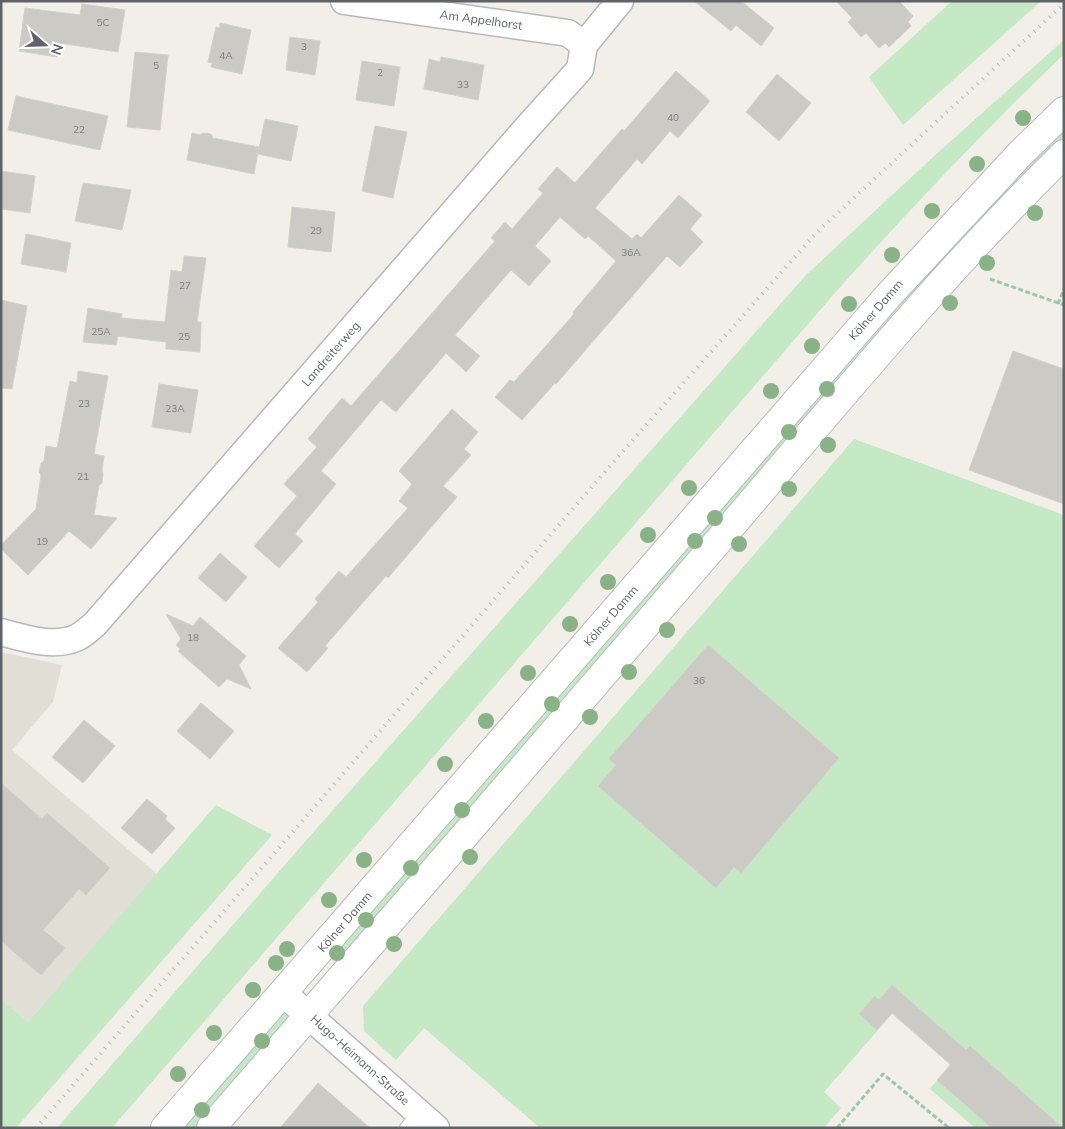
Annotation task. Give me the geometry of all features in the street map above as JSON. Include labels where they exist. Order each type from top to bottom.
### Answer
[{"type":"street","name":"Am Appelhorst","points":[[344,1],[568,33],[584,45]]},
{"type":"street","name":"Landreiterweg","points":[[1,632],[34,640],[56,642],[76,638],[95,624],[580,69],[584,45],[620,1]]},
{"type":"street","name":"Kölner Damm","points":[[165,1128],[888,296],[1019,156],[1064,111]]},
{"type":"street","points":[[211,1128],[888,344],[975,246],[1064,154]]},
{"type":"street","name":"Hugo-Heimann-Straße","points":[[283,993],[421,1123]]},
{"type":"path","points":[[990,279],[1064,306]]},
{"type":"path","points":[[1058,304],[1064,290]]},
{"type":"path","points":[[837,1128],[883,1074],[949,1128]]},
{"type":"shaded area","points":[[1,652],[62,665],[53,702],[12,750],[157,874],[28,1022],[1,999]]},
{"type":"green space","points":[[952,1],[1041,1],[903,125],[869,77]]},
{"type":"green space","points":[[1064,40],[1064,54],[947,172],[834,294],[112,1128],[57,1128],[303,844],[806,275],[933,157]]},
{"type":"green space","points":[[1064,122],[1064,142],[342,961],[330,951],[832,372]]},
{"type":"green space","points":[[854,439],[1064,515],[1064,1128],[975,1128],[930,1089],[950,1064],[892,1014],[824,1092],[841,1108],[824,1128],[540,1128],[424,1028],[396,1060],[364,1031],[363,1006]]},
{"type":"green space","points":[[216,805],[272,835],[16,1128],[1,1128],[1,999],[28,1022]]},
{"type":"green space","points":[[281,1011],[289,1018],[196,1128],[177,1128]]},
{"type":"building","points":[[694,1],[741,1],[774,28],[761,46],[736,25],[731,31]]},
{"type":"building","points":[[836,1],[899,1],[913,16],[908,22],[911,26],[889,47],[885,43],[879,48],[866,33],[861,37],[848,22],[852,18]]},
{"type":"building","points":[[82,4],[125,10],[118,52],[59,43],[57,57],[19,51],[25,8],[80,15]]},
{"type":"building","points":[[220,23],[251,30],[242,74],[211,67],[212,63],[208,62],[216,27],[220,28]]},
{"type":"building","points":[[290,37],[320,41],[315,75],[286,70]]},
{"type":"building","points":[[135,52],[168,55],[160,130],[127,127]]},
{"type":"building","points":[[441,57],[484,65],[478,100],[424,89],[429,59],[440,62]]},
{"type":"building","points":[[362,61],[400,67],[394,106],[356,100]]},
{"type":"building","points":[[676,71],[710,101],[678,138],[670,131],[642,164],[637,159],[595,208],[632,239],[637,234],[641,238],[679,195],[702,215],[690,229],[703,242],[680,267],[667,256],[556,384],[522,420],[495,397],[510,380],[514,382],[574,314],[573,312],[616,261],[588,236],[585,239],[560,217],[535,246],[551,261],[529,286],[511,270],[455,335],[480,356],[466,372],[446,353],[396,412],[381,400],[321,471],[336,484],[295,534],[303,541],[279,568],[254,546],[297,496],[284,484],[317,447],[308,439],[342,398],[351,406],[495,241],[491,238],[505,222],[512,229],[543,193],[538,189],[557,167],[575,183],[622,129],[624,131]]},
{"type":"building","points":[[777,74],[811,103],[779,141],[746,112]]},
{"type":"building","points":[[16,96],[108,116],[100,150],[8,130]]},
{"type":"building","points":[[265,119],[298,126],[291,161],[258,154]]},
{"type":"building","points":[[375,126],[407,132],[393,198],[362,191]]},
{"type":"building","points":[[192,133],[200,135],[203,133],[211,134],[213,138],[259,147],[254,174],[187,160]]},
{"type":"building","points":[[1,171],[35,176],[30,213],[1,209]]},
{"type":"building","points":[[83,183],[131,190],[122,230],[75,221]]},
{"type":"building","points":[[292,207],[335,212],[331,252],[288,247]]},
{"type":"building","points":[[26,234],[71,243],[66,272],[21,264]]},
{"type":"building","points":[[184,256],[206,258],[197,322],[201,322],[200,352],[166,349],[166,342],[118,336],[116,345],[83,342],[88,308],[122,314],[121,318],[165,322],[171,270],[182,272]]},
{"type":"building","points":[[1,300],[27,306],[12,389],[1,388]]},
{"type":"building","points":[[1013,351],[1064,369],[1064,504],[969,470]]},
{"type":"building","points":[[78,371],[108,376],[94,454],[104,456],[102,483],[99,485],[94,515],[117,518],[91,549],[69,531],[28,575],[1,549],[1,545],[36,509],[41,475],[39,472],[41,463],[44,461],[46,446],[57,448],[70,381],[77,383]]},
{"type":"building","points":[[159,384],[198,390],[191,433],[152,427]]},
{"type":"building","points":[[452,409],[478,432],[464,449],[471,455],[443,486],[457,497],[388,578],[386,576],[325,646],[328,648],[307,672],[278,648],[318,602],[315,599],[339,571],[346,577],[408,508],[399,501],[412,484],[399,471]]},
{"type":"building","points":[[220,553],[247,577],[226,602],[198,578]]},
{"type":"building","points":[[166,614],[193,626],[200,617],[246,656],[239,665],[251,689],[227,679],[219,687],[178,651],[180,649],[176,645],[181,639]]},
{"type":"building","points":[[708,645],[839,758],[741,873],[734,867],[716,888],[598,786],[616,765],[609,759]]},
{"type":"building","points":[[201,703],[234,731],[210,759],[177,731]]},
{"type":"building","points":[[84,720],[115,746],[83,783],[52,757]]},
{"type":"building","points":[[1,783],[42,819],[47,813],[110,868],[86,895],[79,889],[43,930],[65,948],[41,975],[1,941]]},
{"type":"building","points":[[147,799],[167,816],[165,819],[175,828],[152,854],[121,828]]},
{"type":"building","points":[[892,985],[966,1050],[970,1046],[1063,1128],[992,1128],[937,1080],[951,1065],[892,1013],[877,1030],[859,1014],[875,996],[879,1000]]},
{"type":"building","points":[[318,1083],[370,1128],[280,1128]]},
{"type":"railway","points":[[36,1128],[610,466],[817,232],[1064,4]]}]
